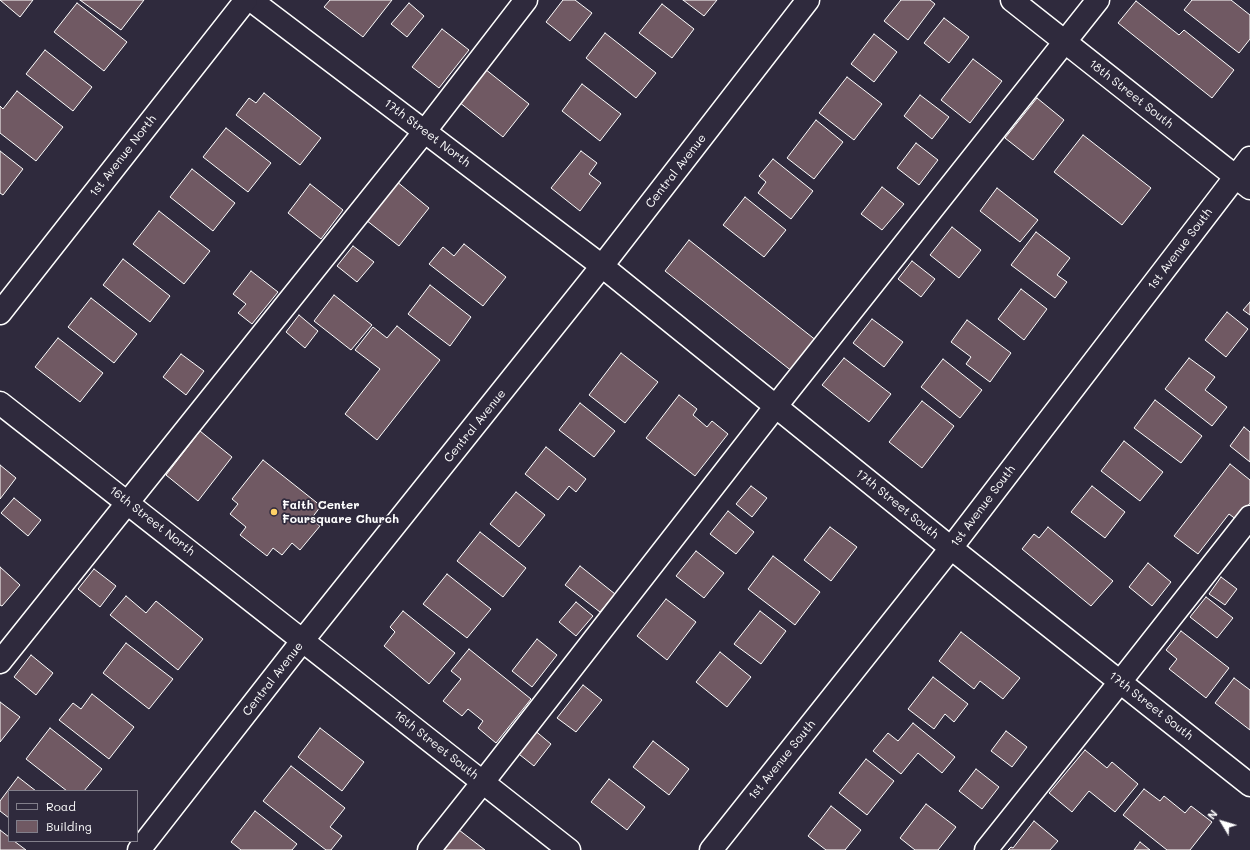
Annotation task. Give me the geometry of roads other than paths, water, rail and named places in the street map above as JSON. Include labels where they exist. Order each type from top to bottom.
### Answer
[{"type":"street","name":"1st Avenue North","points":[[0,313],[246,0]]},
{"type":"street","name":"17th Street North","points":[[251,0],[602,266]]},
{"type":"street","points":[[0,662],[425,131],[526,0]]},
{"type":"street","name":"Central Avenue","points":[[140,850],[303,640],[602,266],[808,0]]},
{"type":"street","name":"18th Street South","points":[[1012,0],[1243,183]]},
{"type":"street","points":[[429,850],[484,782],[776,406],[1098,0]]},
{"type":"street","name":"1st Avenue South","points":[[711,850],[1243,183],[1250,158]]},
{"type":"street","name":"17th Street South","points":[[602,266],[951,548],[1250,785]]},
{"type":"street","name":"16th Street North","points":[[0,403],[303,640]]},
{"type":"street","points":[[986,850],[1250,517]]},
{"type":"street","name":"16th Street South","points":[[303,640],[569,850]]},
{"type":"place","name":"Faith Center Foursquare Church","points":[[274,512]]}]
